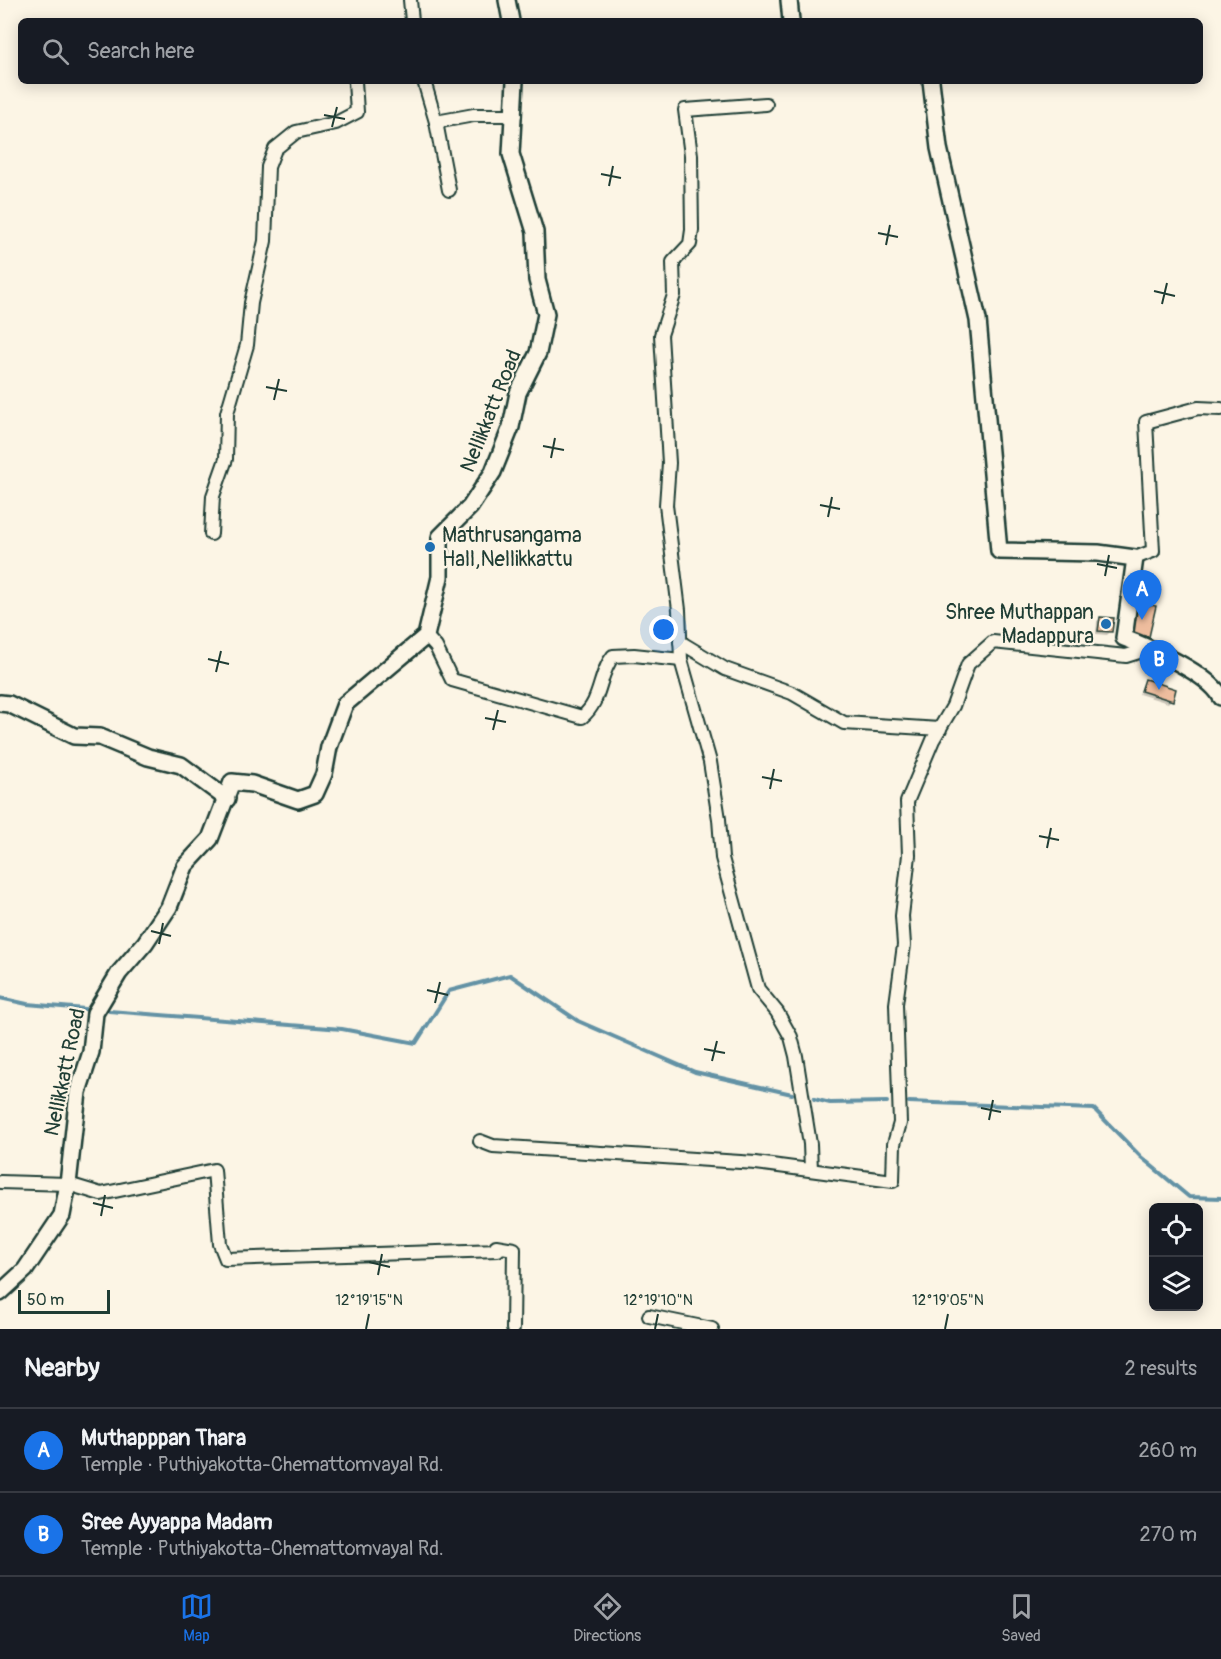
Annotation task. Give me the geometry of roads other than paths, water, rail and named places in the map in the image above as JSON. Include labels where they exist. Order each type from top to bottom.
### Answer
[{"type":"street","points":[[410,0],[412,18]]},
{"type":"street","points":[[507,0],[510,18]]},
{"type":"street","points":[[789,0],[791,18]]},
{"type":"street","points":[[211,534],[213,496],[226,459],[226,413],[247,345],[251,303],[265,241],[268,167],[275,149],[296,132],[336,123],[357,112],[355,84]]},
{"type":"street","points":[[425,84],[436,122],[449,190]]},
{"type":"street","name":"Nellikkatt Road","points":[[0,1293],[25,1270],[62,1215],[68,1184],[78,1092],[91,1052],[95,1012],[119,973],[145,943],[169,907],[185,866],[210,839],[232,782],[252,784],[298,800],[315,794],[324,774],[329,747],[345,704],[426,636],[440,577],[440,537],[470,507],[494,472],[511,427],[518,393],[538,353],[546,314],[537,280],[535,232],[511,154],[515,84]]},
{"type":"street","points":[[931,84],[939,148],[978,320],[999,551],[1098,553],[1135,558],[1153,551],[1146,422],[1197,408],[1221,409]]},
{"type":"street","points":[[766,104],[685,110],[691,155],[692,230],[690,244],[673,262],[674,295],[661,335],[668,444],[666,505],[681,660],[710,762],[719,819],[722,858],[758,989],[777,1012],[790,1037],[796,1056],[810,1144],[811,1170]]},
{"type":"street","points":[[436,122],[474,115],[515,115]]},
{"type":"street","points":[[1135,558],[1124,638],[1152,648],[1218,690],[1221,697]]},
{"type":"street","points":[[426,636],[436,647],[452,680],[582,717],[590,711],[599,694],[608,662],[613,656],[634,655],[681,660]]},
{"type":"street","points":[[680,642],[725,669],[792,693],[844,723],[940,729]]},
{"type":"street","points":[[480,1141],[493,1146],[756,1163],[893,1180],[894,1144],[900,1123],[896,1004],[904,945],[902,916],[909,855],[907,802],[953,706],[968,664],[993,642],[1126,656],[1152,648]]},
{"type":"street","points":[[0,703],[9,704],[74,736],[100,737],[148,758],[181,765],[227,799]]},
{"type":"street","points":[[0,1182],[68,1184],[101,1194],[214,1170],[220,1244],[226,1259],[498,1250],[496,1246],[514,1249],[513,1329]]},
{"type":"street","points":[[649,1316],[712,1329]]},
{"type":"waterway","points":[[109,1011],[342,1029],[416,1043],[449,991],[510,975],[578,1021],[695,1072],[792,1094]]},
{"type":"waterway","points":[[0,998],[27,1004],[85,1009]]},
{"type":"waterway","points":[[814,1099],[830,1103],[887,1102]]},
{"type":"waterway","points":[[909,1102],[1094,1109],[1141,1157],[1189,1197],[1221,1198]]},
{"type":"place","name":"Mathrusangama Hall,Nellikkattu","points":[[430,547]]},
{"type":"place","name":"Muthapppan Thara","points":[[1142,620]]},
{"type":"place","name":"Shree Muthappan Madappura","points":[[1106,624]]},
{"type":"place","name":"Sree Ayyappa Madam","points":[[1159,690]]}]
